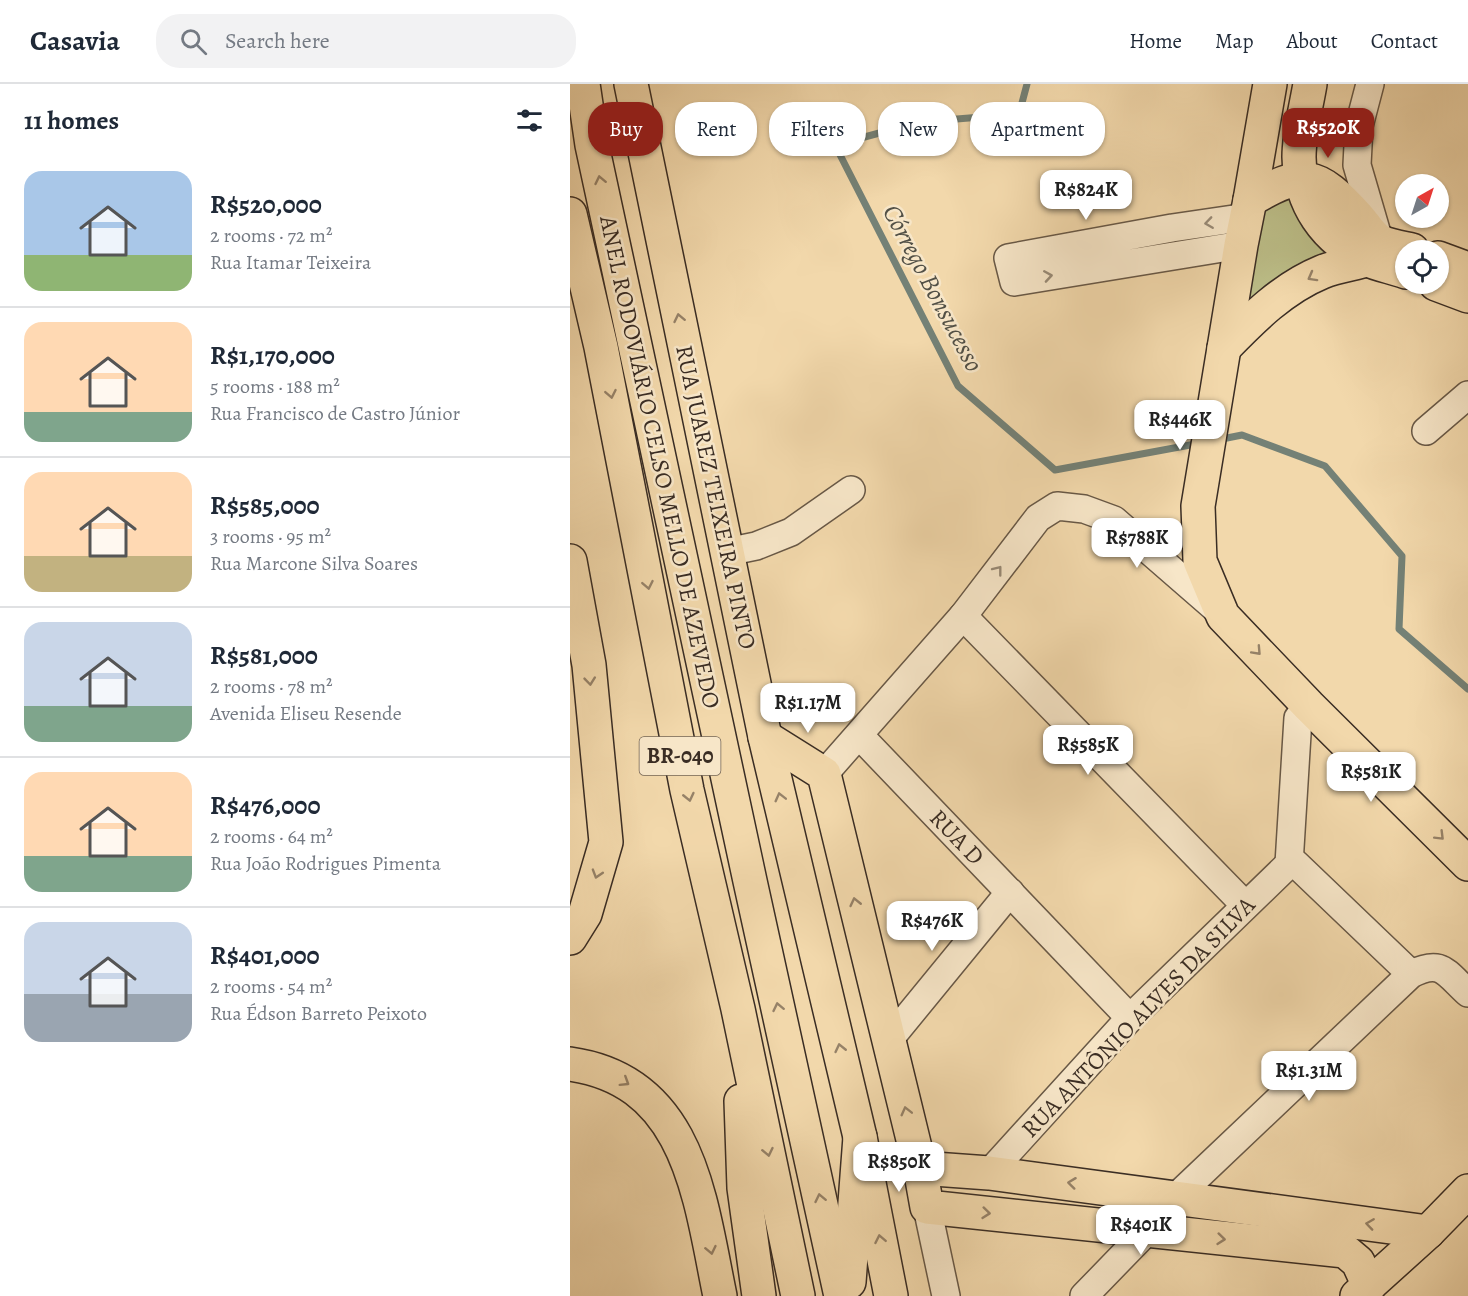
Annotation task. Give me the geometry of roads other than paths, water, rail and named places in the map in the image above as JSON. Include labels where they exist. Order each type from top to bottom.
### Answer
[{"type":"main road","name":"ANEL RODOVIÁRIO CELSO MELLO DE AZEVEDO","points":[[583,84],[594,156],[841,1296]]},
{"type":"main road","name":"RUA JUAREZ TEIXEIRA PINTO","points":[[631,84],[765,737],[861,1137],[891,1296]]},
{"type":"main road","points":[[1270,84],[1197,506],[1200,561],[1223,616],[1309,706],[1468,864]]},
{"type":"main road","points":[[1310,84],[1300,148],[1304,189],[1318,222],[1340,243],[1390,258]]},
{"type":"main road","points":[[1246,221],[1281,184],[1302,178]]},
{"type":"main road","name":"ANEL RODOVIÁRIO CELSO MELLO DE AZEVEDO","points":[[570,214],[602,347],[687,790],[738,1009],[798,1296]]},
{"type":"main road","points":[[1224,348],[1259,312],[1287,291],[1323,271],[1390,258]]},
{"type":"main road","points":[[1449,262],[1468,269]]},
{"type":"main road","points":[[570,282],[602,347]]},
{"type":"main road","points":[[1449,289],[1468,296]]},
{"type":"main road","points":[[570,561],[589,665],[606,842],[585,914],[570,938]]},
{"type":"main road","points":[[765,737],[824,774],[920,1168],[927,1207],[1345,1251],[1358,1262],[1363,1291]]},
{"type":"main road","points":[[792,843],[824,774]]},
{"type":"main road","points":[[738,1009],[744,1188],[759,1296]]},
{"type":"main road","points":[[570,1064],[595,1068],[627,1083],[648,1100],[666,1121],[682,1147],[694,1174],[720,1296]]},
{"type":"main road","points":[[848,1296],[861,1137]]},
{"type":"main road","points":[[920,1168],[989,1173],[1428,1232]]},
{"type":"main road","points":[[1363,1291],[1428,1232],[1468,1191]]},
{"type":"street","points":[[1370,84],[1359,126],[1358,165],[1390,258]]},
{"type":"street","points":[[1246,221],[1014,282],[1008,258],[1172,228],[1246,221]]},
{"type":"street","points":[[1426,431],[1468,395]]},
{"type":"street","points":[[727,552],[756,546],[791,532],[851,490]]},
{"type":"street","points":[[824,774],[963,616],[1038,518],[1057,506],[1084,509],[1114,519],[1223,616]]},
{"type":"street","points":[[963,616],[1245,905]]},
{"type":"street","points":[[1309,706],[1298,718],[1289,864],[1296,864],[1411,974]]},
{"type":"street","name":"RUA D","points":[[859,735],[1130,1018]]},
{"type":"street","name":"RUA ANTÔNIO ALVES DA SILVA","points":[[989,1173],[1130,1018],[1289,864]]},
{"type":"street","points":[[888,1041],[1010,892]]},
{"type":"street","points":[[1176,1197],[1411,974],[1427,966],[1439,967],[1468,993]]},
{"type":"street","points":[[927,1207],[946,1296]]},
{"type":"street","points":[[1084,1296],[1147,1231]]},
{"type":"waterway","name":"Córrego Bonsucesso","points":[[1027,84],[1019,114],[920,122],[835,145],[958,386],[1055,470],[1201,443]]},
{"type":"waterway","name":"Córrego Bonsucesso","points":[[1217,440],[1242,435],[1325,466],[1402,556],[1399,629],[1468,689]]}]
